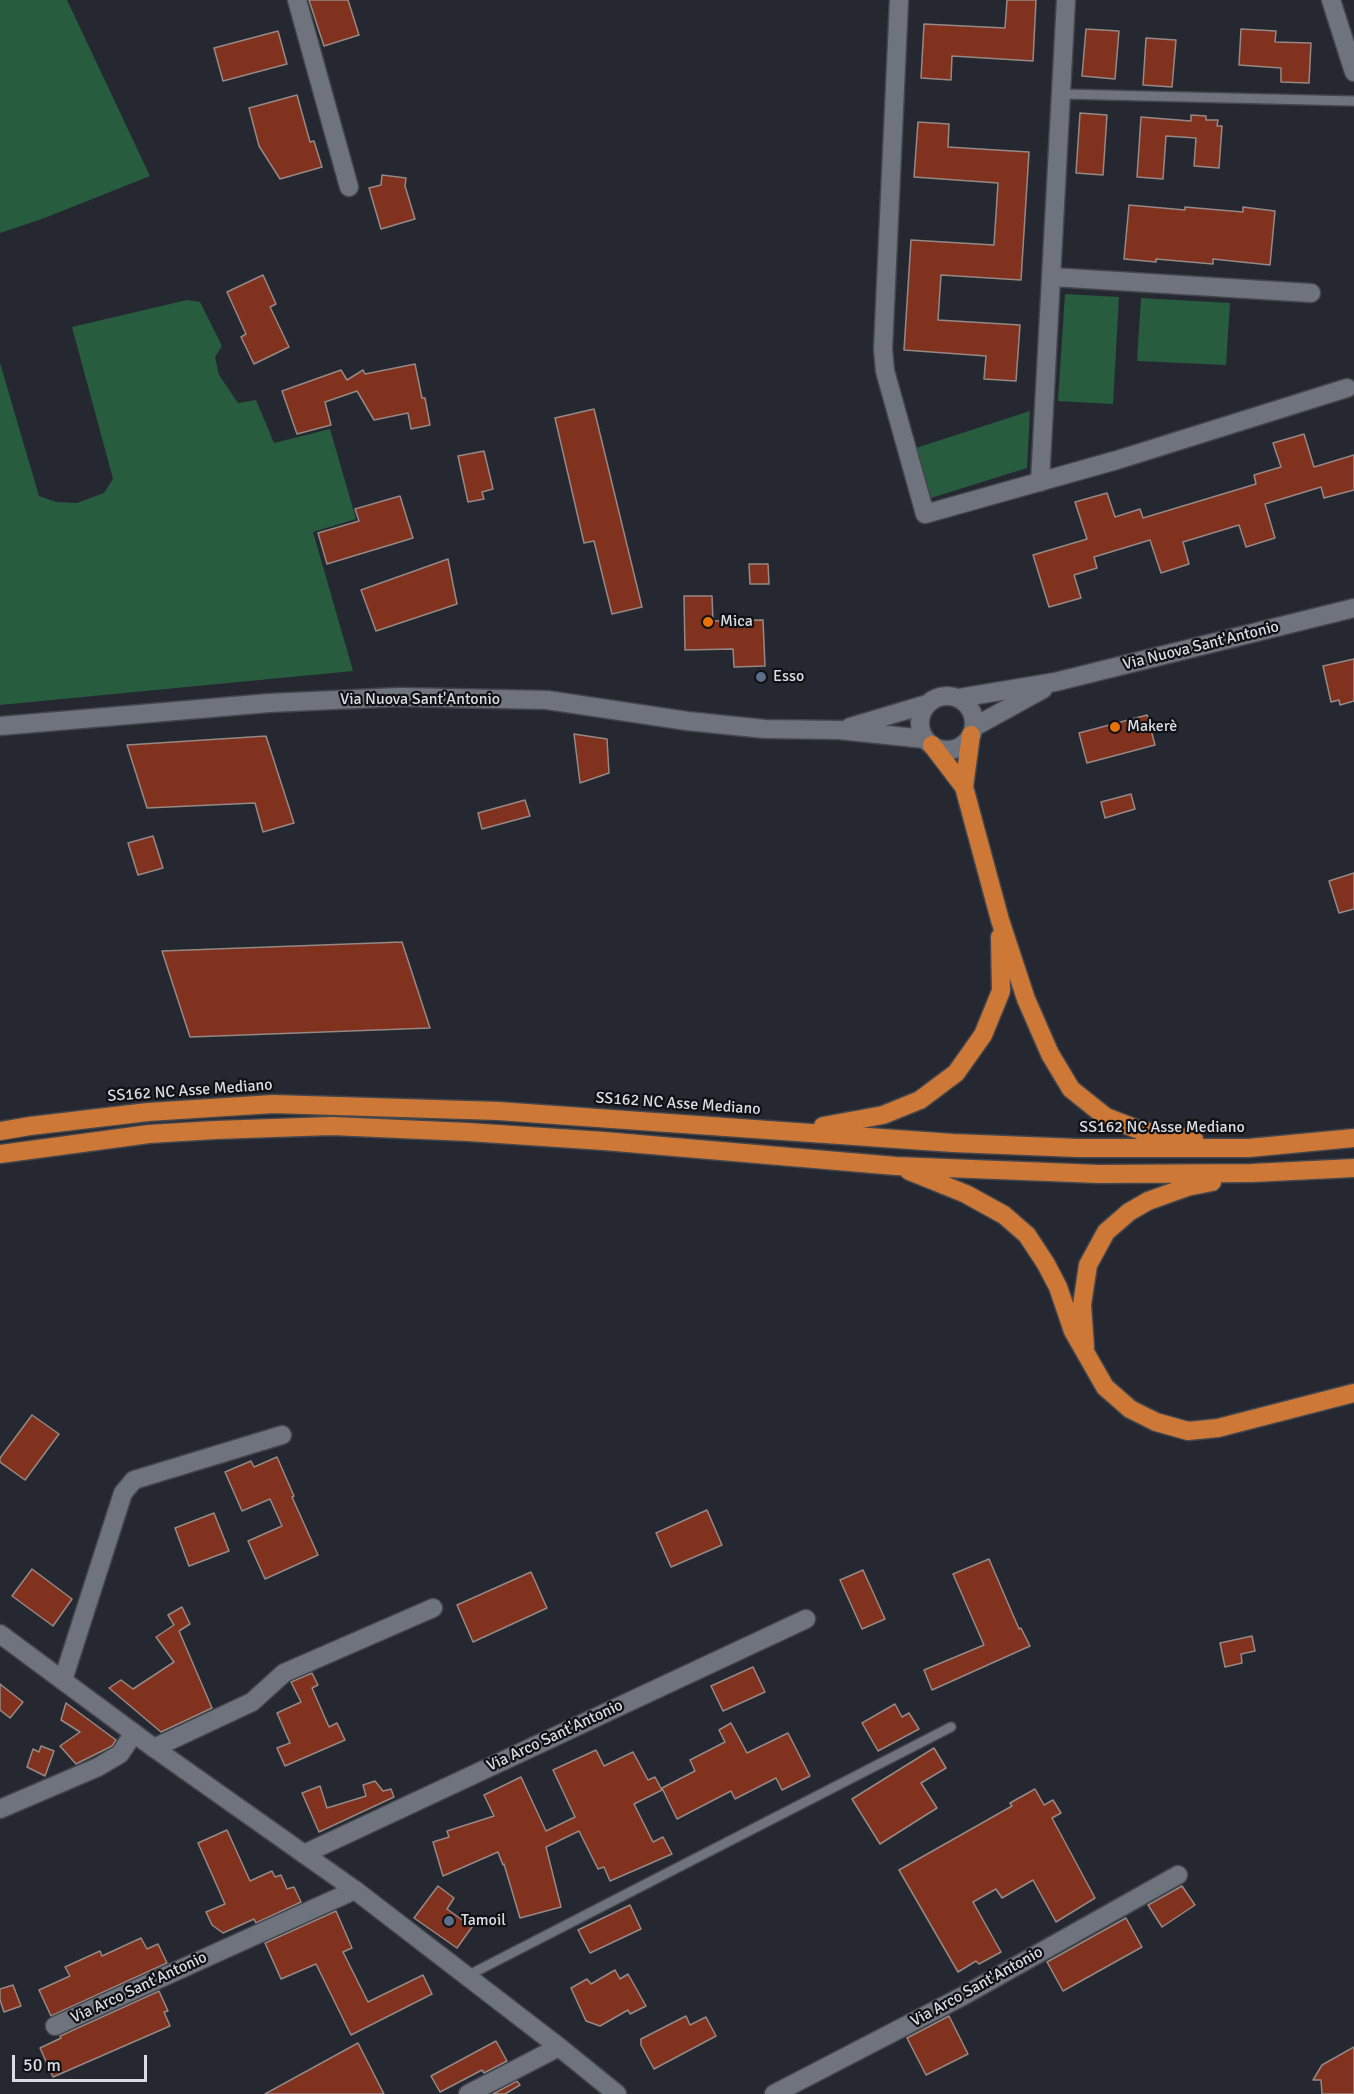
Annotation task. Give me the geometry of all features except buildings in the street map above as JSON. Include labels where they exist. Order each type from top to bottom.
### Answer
[{"type":"highway","points":[[972,731],[964,787],[1000,920],[1026,999],[1050,1054],[1071,1089],[1106,1117],[1142,1131],[1249,1148]]},
{"type":"highway","points":[[928,742],[964,787]]},
{"type":"highway","points":[[795,1131],[883,1115],[920,1100],[956,1073],[983,1035],[1001,991],[1000,920]]},
{"type":"highway","name":"SS162 NC Asse Mediano","points":[[0,1131],[148,1112],[273,1104],[498,1111],[953,1143],[1077,1148],[1249,1148],[1354,1138]]},
{"type":"highway","points":[[0,1154],[149,1134],[332,1126],[604,1141],[896,1166],[1100,1174],[1252,1173],[1354,1168]]},
{"type":"highway","points":[[896,1166],[966,1194],[995,1209],[1027,1235],[1047,1263],[1073,1331],[1105,1387],[1130,1409],[1156,1422],[1188,1431],[1218,1428],[1354,1393]]},
{"type":"highway","points":[[1085,1355],[1082,1305],[1088,1265],[1106,1232],[1129,1212],[1148,1202],[1187,1187],[1252,1173]]},
{"type":"street","points":[[297,0],[349,187]]},
{"type":"street","points":[[899,0],[883,349],[885,371],[925,514],[1117,460],[1347,388]]},
{"type":"street","points":[[1040,482],[1066,0]]},
{"type":"street","points":[[1331,0],[1354,72]]},
{"type":"street","points":[[1052,277],[1311,293]]},
{"type":"street","name":"Via Nuova Sant'Antonio","points":[[839,730],[927,704],[942,696],[959,698],[1055,682],[1352,608]]},
{"type":"street","name":"Via Nuova Sant'Antonio","points":[[0,726],[269,703],[399,697],[547,700],[687,721],[765,729],[839,730],[928,742],[940,749],[958,747],[966,742],[972,731],[1055,682]]},
{"type":"street","points":[[959,698],[971,710],[972,731]]},
{"type":"street","points":[[927,704],[920,721],[921,730],[928,742]]},
{"type":"street","points":[[63,1680],[123,1493],[134,1480],[282,1435]]},
{"type":"street","points":[[154,1748],[252,1702],[284,1673],[434,1608]]},
{"type":"street","name":"Via Arco Sant'Antonio","points":[[304,1854],[806,1619]]},
{"type":"street","points":[[0,1634],[154,1748],[355,1890],[617,2094]]},
{"type":"street","points":[[0,1809],[98,1767],[120,1754],[134,1733]]},
{"type":"street","name":"Via Arco Sant'Antonio","points":[[774,2094],[961,1997],[1178,1875]]},
{"type":"street","name":"Via Arco Sant'Antonio","points":[[55,2026],[355,1890]]},
{"type":"street","points":[[468,2094],[559,2047]]},
{"type":"lane","points":[[1062,94],[1354,101]]},
{"type":"lane","points":[[467,1976],[951,1727]]},
{"type":"green space","points":[[0,0],[67,0],[150,176],[42,219],[0,233]]},
{"type":"green space","points":[[1065,294],[1119,297],[1113,404],[1058,401]]},
{"type":"green space","points":[[1141,298],[1230,303],[1226,365],[1137,361]]},
{"type":"green space","points":[[187,300],[200,302],[222,346],[215,357],[219,375],[238,403],[256,400],[274,443],[330,429],[356,519],[313,532],[353,671],[0,705],[0,363],[39,496],[56,502],[77,503],[104,493],[113,479],[72,327]]},
{"type":"green space","points":[[1030,411],[1027,468],[931,498],[916,448]]},
{"type":"place","name":"Mica","points":[[708,622]]},
{"type":"place","name":"Esso","points":[[761,677]]},
{"type":"place","name":"Makerè","points":[[1115,727]]},
{"type":"place","name":"Tamoil","points":[[449,1921]]}]
